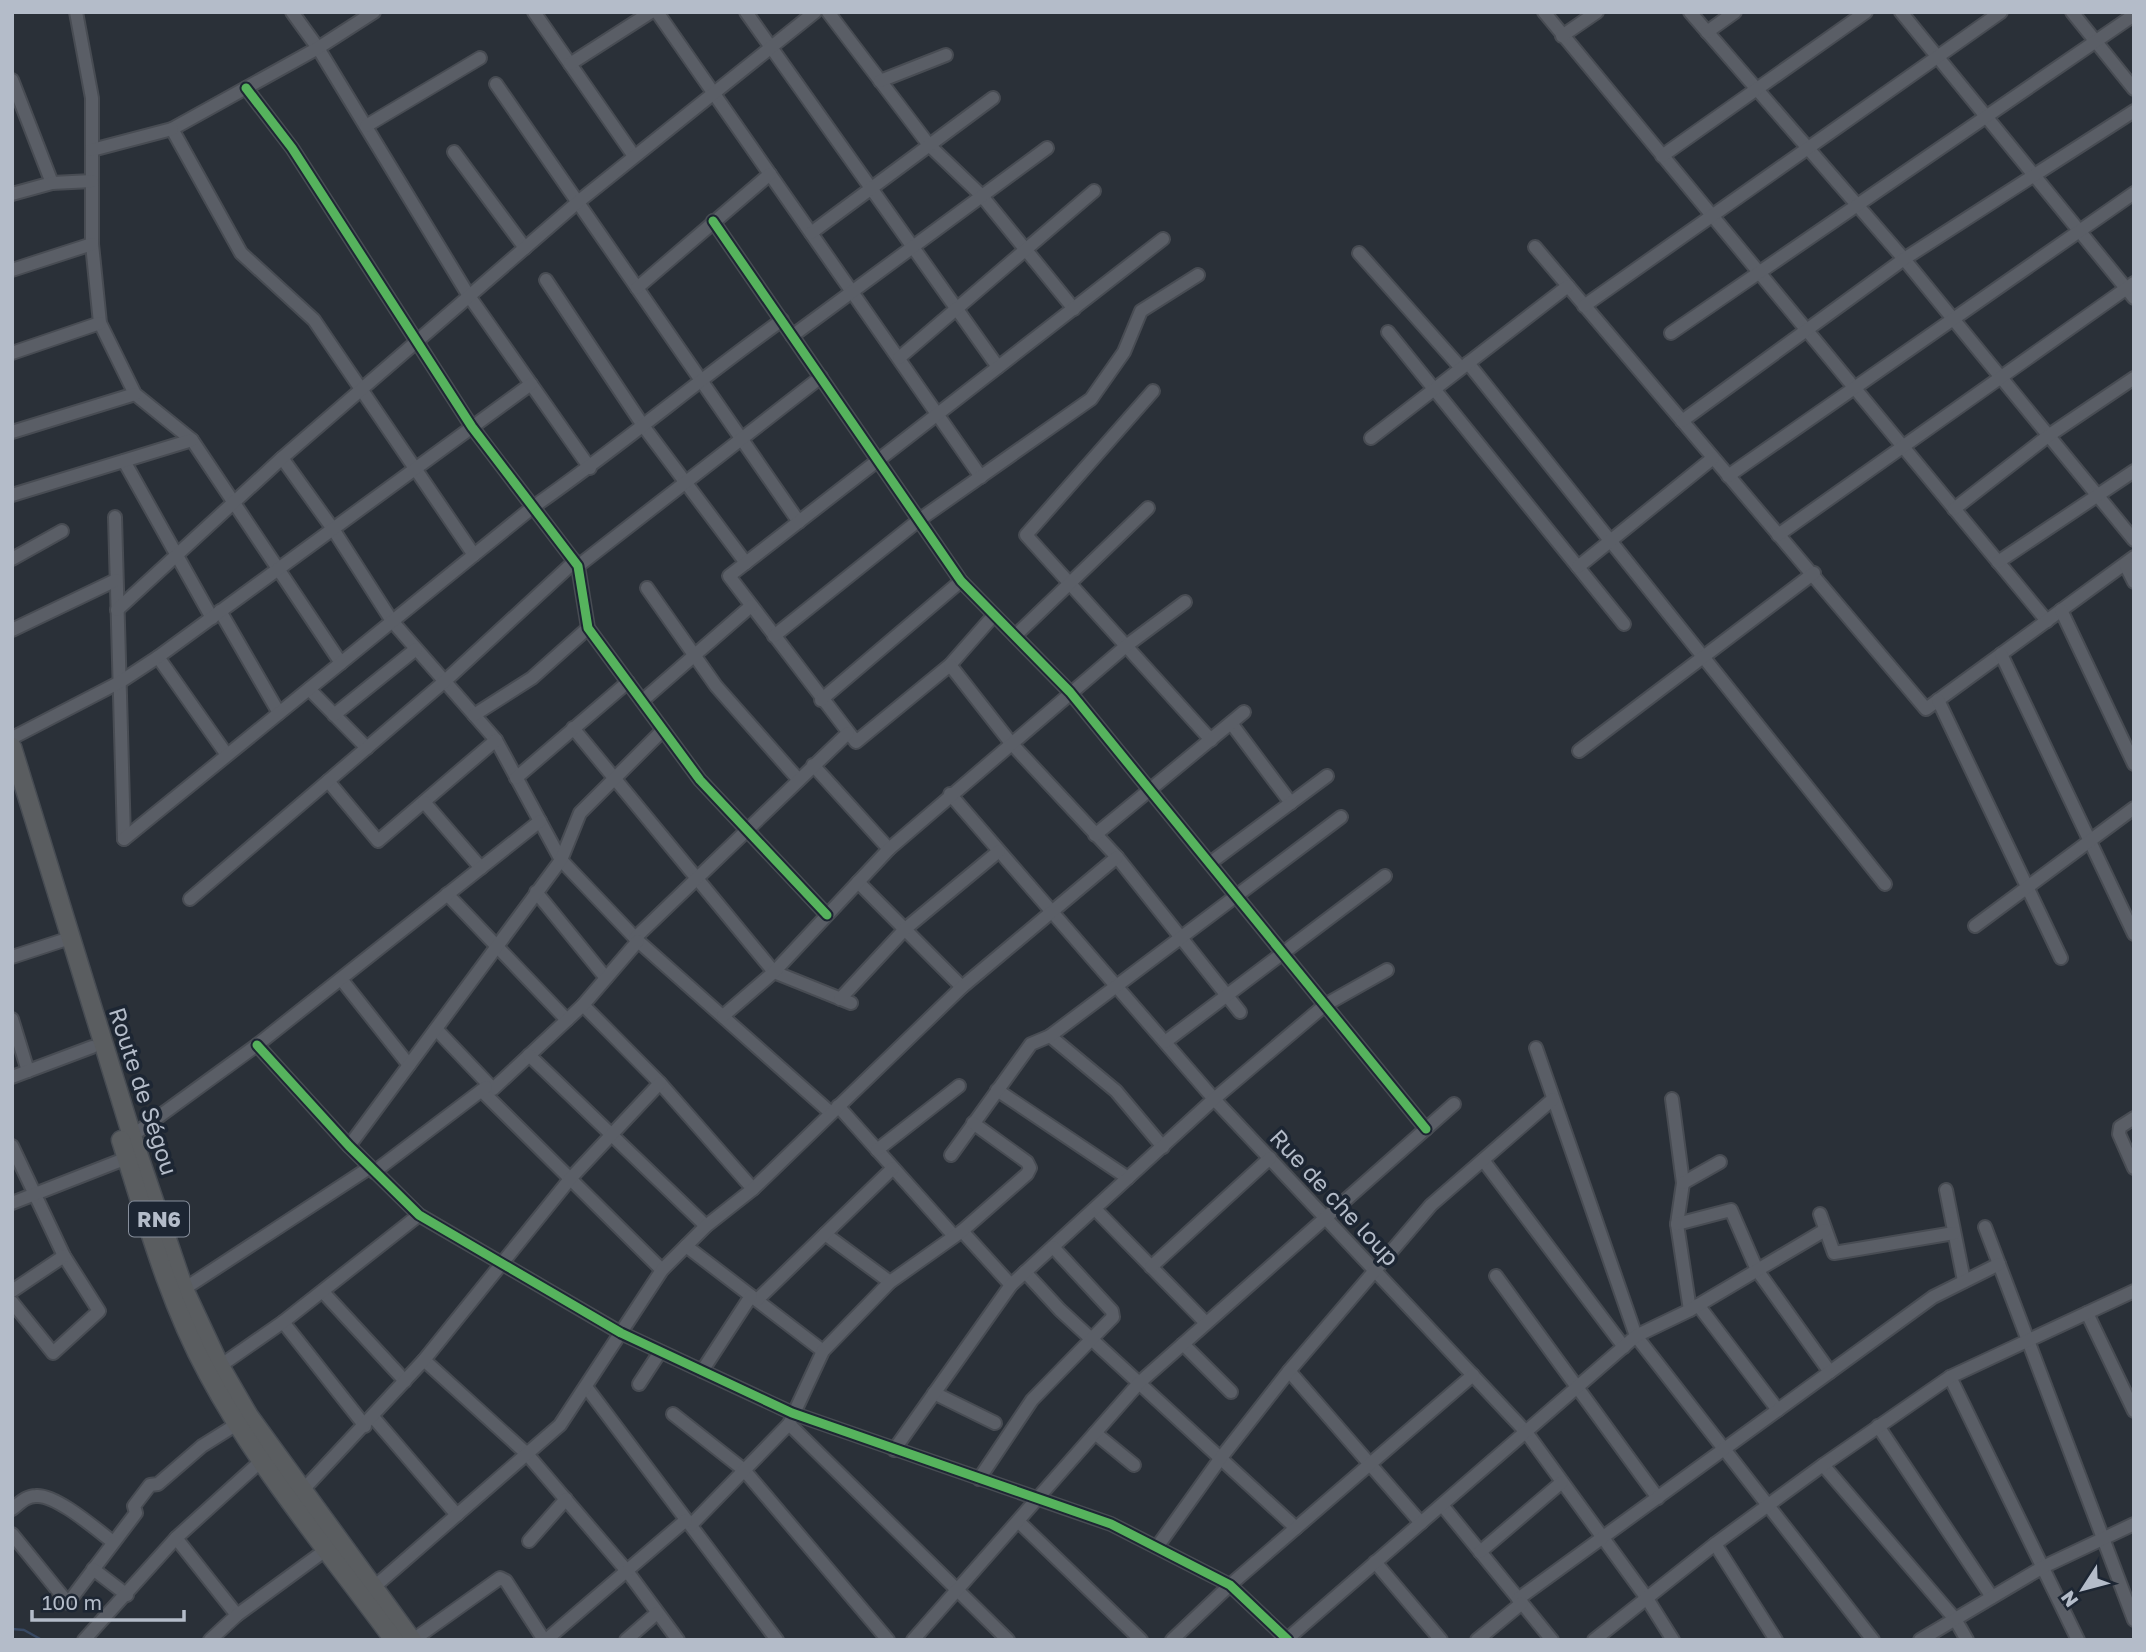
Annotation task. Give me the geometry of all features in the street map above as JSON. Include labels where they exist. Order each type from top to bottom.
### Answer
[{"type":"highway","name":"Route de Ségou","points":[[12,747],[92,1047],[162,1273],[206,1372],[237,1424],[261,1461],[394,1640]]},
{"type":"highway","name":"Route de Ségou","points":[[12,789],[184,1289],[220,1366],[249,1416],[412,1640]]},
{"type":"street","points":[[76,12],[92,98],[92,244],[100,323],[135,394],[192,440],[341,663]]},
{"type":"street","points":[[292,12],[318,48],[469,296],[590,468]]},
{"type":"street","points":[[92,150],[172,129],[318,48],[374,12]]},
{"type":"street","points":[[534,12],[634,156]]},
{"type":"street","points":[[570,64],[651,12]]},
{"type":"street","points":[[657,12],[981,477]]},
{"type":"street","points":[[746,12],[998,367]]},
{"type":"street","points":[[117,610],[282,458],[524,248],[634,156],[815,12]]},
{"type":"street","points":[[828,12],[929,145],[982,196],[1024,251],[1074,309]]},
{"type":"street","points":[[1544,12],[2047,621]]},
{"type":"street","points":[[1562,36],[1597,12]]},
{"type":"street","points":[[1690,12],[1904,259],[2134,540]]},
{"type":"street","points":[[1707,32],[1735,12]]},
{"type":"street","points":[[1662,156],[1866,12]]},
{"type":"street","points":[[1779,535],[2001,377],[2131,290],[2079,231],[1901,12]]},
{"type":"street","points":[[1584,306],[2001,12]]},
{"type":"street","points":[[2071,12],[2134,89]]},
{"type":"street","points":[[1671,333],[2134,15]]},
{"type":"street","points":[[880,81],[946,55]]},
{"type":"street","points":[[366,126],[480,58]]},
{"type":"street","points":[[12,80],[52,183]]},
{"type":"street","points":[[496,84],[799,522]]},
{"type":"street","points":[[246,88],[292,148],[472,427],[576,564],[588,628],[700,780],[827,915]]},
{"type":"street","points":[[811,233],[993,98]]},
{"type":"street","points":[[1682,421],[1904,259],[2134,111]]},
{"type":"street","points":[[172,129],[242,253],[314,320],[474,555]]},
{"type":"street","points":[[792,336],[1047,149]]},
{"type":"street","points":[[454,152],[524,248]]},
{"type":"street","points":[[637,288],[769,174]]},
{"type":"street","points":[[12,194],[52,183],[92,180]]},
{"type":"street","points":[[898,358],[1094,191]]},
{"type":"street","points":[[1728,475],[2134,193]]},
{"type":"street","points":[[713,220],[961,581],[1070,692],[1426,1129]]},
{"type":"street","points":[[994,615],[950,664],[856,742],[821,700],[729,576],[1163,239]]},
{"type":"street","points":[[12,270],[92,244]]},
{"type":"street","points":[[1535,247],[1814,573],[1926,709],[2129,560],[2134,582]]},
{"type":"street","points":[[1359,253],[1465,365],[1611,540],[1885,884]]},
{"type":"street","points":[[774,636],[919,520],[1091,398],[1124,352],[1141,311],[1198,275]]},
{"type":"street","points":[[546,279],[644,427],[746,563]]},
{"type":"street","points":[[1371,438],[1567,286]]},
{"type":"street","points":[[115,517],[124,838],[533,507],[590,468],[700,379],[782,320]]},
{"type":"street","points":[[12,353],[100,323]]},
{"type":"street","points":[[1388,332],[1624,624]]},
{"type":"street","points":[[190,899],[445,681],[576,564],[687,482],[821,377]]},
{"type":"street","points":[[1954,509],[2048,436],[2134,379]]},
{"type":"street","points":[[12,738],[120,682],[158,657],[531,384]]},
{"type":"street","points":[[1153,391],[1026,535],[1211,740]]},
{"type":"street","points":[[12,432],[135,394]]},
{"type":"street","points":[[12,495],[192,440]]},
{"type":"street","points":[[1578,567],[1713,457]]},
{"type":"street","points":[[282,458],[333,528],[393,621],[496,740],[561,860],[636,940],[835,1110],[1011,1285]]},
{"type":"street","points":[[124,461],[176,558],[216,614],[279,713]]},
{"type":"street","points":[[1998,562],[2134,471]]},
{"type":"street","points":[[1015,636],[1148,508]]},
{"type":"street","points":[[12,559],[62,531]]},
{"type":"street","points":[[1579,751],[1814,573]]},
{"type":"street","points":[[12,630],[116,580]]},
{"type":"street","points":[[821,700],[961,581]]},
{"type":"street","points":[[647,588],[716,686],[798,779]]},
{"type":"street","points":[[723,1016],[774,972],[889,849],[950,794],[1126,646],[1185,602]]},
{"type":"street","points":[[642,701],[751,606]]},
{"type":"street","points":[[2061,611],[2134,764]]},
{"type":"street","points":[[474,715],[532,678],[588,628]]},
{"type":"street","points":[[334,715],[416,649]]},
{"type":"street","points":[[2001,654],[2134,934]]},
{"type":"street","points":[[158,657],[227,755]]},
{"type":"street","points":[[950,664],[1011,743],[1117,857],[1240,1012]]},
{"type":"street","points":[[516,778],[628,682]]},
{"type":"street","points":[[309,689],[367,748]]},
{"type":"street","points":[[1938,700],[2061,958]]},
{"type":"street","points":[[1095,835],[1244,712]]},
{"type":"street","points":[[1231,723],[1292,803]]},
{"type":"street","points":[[573,727],[616,776],[774,972],[845,1001],[905,929],[999,851]]},
{"type":"street","points":[[349,1146],[561,860],[580,813],[663,730]]},
{"type":"street","points":[[485,1087],[493,1089],[583,1005],[636,940],[696,877],[848,733]]},
{"type":"street","points":[[328,781],[378,841],[496,740]]},
{"type":"street","points":[[813,765],[889,849]]},
{"type":"street","points":[[1210,863],[1327,776]]},
{"type":"street","name":"Rue de che loup","points":[[950,794],[1214,1099],[1526,1432],[1646,1597],[1673,1640]]},
{"type":"street","points":[[424,802],[481,868]]},
{"type":"street","points":[[1975,926],[2134,808]]},
{"type":"street","points":[[951,1155],[1025,1050],[1050,1036],[1341,817]]},
{"type":"street","points":[[132,1136],[257,1045],[540,821]]},
{"type":"street","points":[[373,1588],[560,1424],[587,1388],[662,1270],[706,1226],[753,1188],[962,987],[1117,857]]},
{"type":"street","points":[[1165,1042],[1385,876]]},
{"type":"street","points":[[858,882],[962,987]]},
{"type":"street","points":[[536,892],[606,978]]},
{"type":"street","points":[[447,894],[567,1020]]},
{"type":"street","points":[[12,957],[65,940]]},
{"type":"street","points":[[894,1450],[1011,1285],[1214,1099],[1325,1005],[1387,970]]},
{"type":"street","points":[[341,979],[409,1065]]},
{"type":"street","points":[[583,1005],[660,1083],[753,1188]]},
{"type":"street","points":[[12,1019],[28,1071]]},
{"type":"street","points":[[436,1028],[485,1087],[570,1178],[662,1270]]},
{"type":"street","points":[[1050,1036],[1116,1091],[1163,1147]]},
{"type":"street","points":[[257,1045],[371,1170],[419,1215],[621,1333],[702,1371],[790,1418],[894,1450],[1111,1524],[1230,1585],[1287,1639],[1636,1336],[1694,1307],[1825,1230]]},
{"type":"street","points":[[12,1077],[92,1047]]},
{"type":"street","points":[[1536,1048],[1636,1336],[1873,1640]]},
{"type":"street","points":[[529,1055],[706,1226]]},
{"type":"street","points":[[302,1491],[424,1360],[570,1178],[612,1137],[660,1083]]},
{"type":"street","points":[[877,1150],[960,1086]]},
{"type":"street","points":[[184,1289],[371,1170],[485,1087]]},
{"type":"street","points":[[997,1090],[1128,1178]]},
{"type":"street","points":[[1157,1547],[1220,1459],[1289,1371],[1431,1205],[1553,1099]]},
{"type":"street","points":[[1672,1099],[1683,1183],[1677,1224],[1694,1307],[1779,1410]]},
{"type":"street","points":[[913,1640],[1139,1383],[1454,1104]]},
{"type":"street","points":[[2134,1118],[2120,1127],[2119,1134],[2134,1168]]},
{"type":"street","points":[[412,1640],[500,1578],[506,1581],[545,1640],[626,1571],[688,1523],[744,1470],[790,1418],[823,1351],[890,1282],[958,1233],[1027,1174],[1030,1168],[1027,1162],[973,1123]]},
{"type":"street","points":[[12,1146],[64,1256],[99,1311],[53,1353],[12,1301]]},
{"type":"street","points":[[12,1203],[127,1157]]},
{"type":"street","points":[[1151,1267],[1270,1158]]},
{"type":"street","points":[[1483,1160],[1623,1347]]},
{"type":"street","points":[[1683,1183],[1720,1162]]},
{"type":"street","points":[[702,1371],[754,1298],[893,1168]]},
{"type":"street","points":[[1946,1190],[1964,1281]]},
{"type":"street","points":[[1095,1209],[1206,1323]]},
{"type":"street","points":[[1677,1224],[1731,1209],[1757,1270],[1830,1372]]},
{"type":"street","points":[[1820,1214],[1834,1253],[1954,1233]]},
{"type":"street","points":[[220,1366],[323,1292],[419,1215]]},
{"type":"street","points":[[1985,1227],[2134,1620]]},
{"type":"street","points":[[825,1234],[890,1282]]},
{"type":"street","points":[[686,1246],[823,1351]]},
{"type":"street","points":[[979,1479],[1032,1400],[1108,1324],[1112,1311],[1053,1247]]},
{"type":"street","points":[[12,1291],[64,1256]]},
{"type":"street","points":[[1477,1640],[1520,1601],[1603,1537],[1933,1297],[1999,1264]]},
{"type":"street","points":[[1025,1272],[1092,1339],[1296,1528]]},
{"type":"street","points":[[1496,1276],[1658,1498]]},
{"type":"street","points":[[1594,1640],[1715,1544],[1822,1465],[1950,1377],[2134,1291]]},
{"type":"street","points":[[323,1292],[405,1381]]},
{"type":"street","points":[[2087,1313],[2129,1389],[2134,1411]]},
{"type":"street","points":[[283,1322],[369,1421],[457,1515]]},
{"type":"street","points":[[1183,1344],[1231,1392]]},
{"type":"street","points":[[639,1384],[660,1352]]},
{"type":"street","points":[[424,1360],[527,1454],[626,1571],[678,1640]]},
{"type":"street","points":[[1289,1371],[1421,1523]]},
{"type":"street","points":[[1172,1640],[1230,1585],[1473,1375]]},
{"type":"street","points":[[1950,1377],[2078,1640]]},
{"type":"street","points":[[587,1388],[777,1640]]},
{"type":"street","points":[[934,1393],[995,1423]]},
{"type":"street","points":[[673,1414],[744,1470],[888,1640]]},
{"type":"street","points":[[790,1418],[1008,1640]]},
{"type":"street","points":[[12,1534],[68,1603],[136,1513],[134,1506],[150,1485],[158,1484],[202,1446],[237,1424]]},
{"type":"street","points":[[1878,1426],[1992,1597]]},
{"type":"street","points":[[1095,1433],[1134,1465]]},
{"type":"street","points":[[84,1640],[176,1538],[261,1461]]},
{"type":"street","points":[[1822,1465],[1955,1619],[1967,1640]]},
{"type":"street","points":[[1480,1552],[1562,1482]]},
{"type":"street","points":[[12,1509],[26,1498],[41,1496],[54,1500],[113,1542]]},
{"type":"street","points":[[528,1541],[566,1499]]},
{"type":"street","points":[[1441,1505],[1552,1640]]},
{"type":"street","points":[[1018,1521],[1141,1640]]},
{"type":"street","points":[[1920,1640],[2043,1567],[2134,1524]]},
{"type":"street","points":[[176,1538],[237,1615]]},
{"type":"street","points":[[1715,1544],[1776,1640]]},
{"type":"street","points":[[210,1640],[237,1615],[327,1549]]},
{"type":"street","points":[[1375,1562],[1441,1640]]},
{"type":"street","points":[[93,1569],[127,1595]]},
{"type":"street","points":[[626,1640],[657,1613]]},
{"type":"waterway","points":[[12,1629],[24,1630],[42,1640]]},
{"type":"cycle path","points":[[246,88],[292,148],[472,427],[578,566],[588,628],[700,780],[827,915]]},
{"type":"cycle path","points":[[713,221],[961,581],[1070,692],[1426,1129]]},
{"type":"cycle path","points":[[257,1045],[349,1146],[419,1215],[621,1333],[792,1413],[1111,1524],[1230,1585],[1288,1640]]}]
